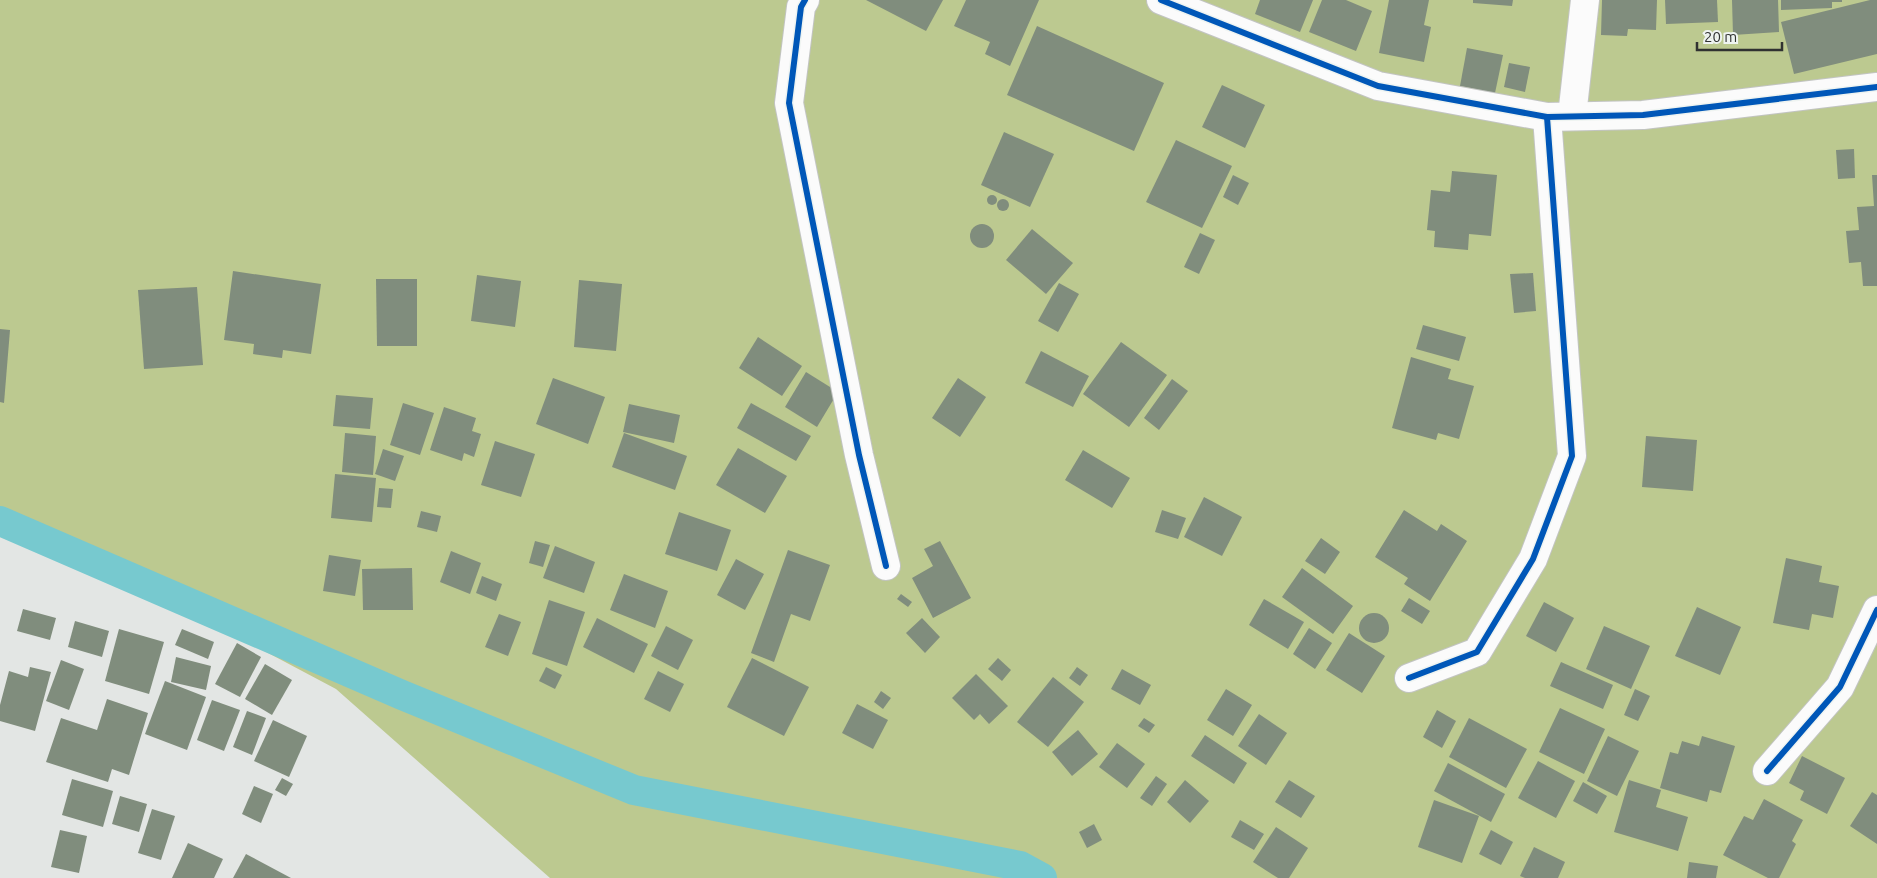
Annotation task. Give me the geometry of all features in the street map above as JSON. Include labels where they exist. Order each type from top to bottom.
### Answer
[{"type":"street","points":[[805,0],[801,7],[789,103],[859,454],[886,566]]},
{"type":"street","points":[[1161,0],[1378,86],[1559,117],[1643,115],[1877,87]]},
{"type":"street","points":[[1409,678],[1477,652],[1533,559],[1572,456],[1559,117],[1585,0]]},
{"type":"street","points":[[1767,771],[1840,687],[1877,610]]},
{"type":"green space","points":[[0,0],[1877,0],[1877,878],[550,878],[336,689],[200,617],[0,536]]},
{"type":"building","points":[[866,0],[943,0],[926,31]]},
{"type":"building","points":[[966,0],[1039,0],[1010,66],[985,54],[990,42],[954,26]]},
{"type":"building","points":[[1260,0],[1313,0],[1300,32],[1255,14]]},
{"type":"building","points":[[1322,0],[1346,0],[1372,11],[1356,51],[1309,32]]},
{"type":"building","points":[[1389,0],[1429,0],[1424,25],[1431,27],[1424,62],[1379,53]]},
{"type":"building","points":[[1473,0],[1513,0],[1512,6],[1473,3]]},
{"type":"building","points":[[1602,0],[1657,0],[1656,30],[1628,29],[1627,36],[1601,35]]},
{"type":"building","points":[[1665,0],[1717,0],[1718,22],[1666,24]]},
{"type":"building","points":[[1732,0],[1778,0],[1779,32],[1733,35]]},
{"type":"building","points":[[1781,0],[1842,0],[1842,2],[1832,2],[1832,8],[1781,10]]},
{"type":"building","points":[[1870,0],[1877,0],[1877,54],[1794,74],[1781,22]]},
{"type":"building","points":[[1037,26],[1164,83],[1134,151],[1007,95]]},
{"type":"building","points":[[1467,48],[1503,55],[1495,93],[1460,86]]},
{"type":"building","points":[[1509,63],[1530,67],[1525,92],[1504,87]]},
{"type":"building","points":[[1222,85],[1265,105],[1245,148],[1202,127]]},
{"type":"building","points":[[1004,132],[1054,154],[1030,207],[981,185]]},
{"type":"building","points":[[1176,140],[1232,166],[1202,228],[1146,202]]},
{"type":"building","points":[[1854,149],[1855,178],[1838,179],[1836,150]]},
{"type":"building","points":[[1452,171],[1497,175],[1491,236],[1469,234],[1468,250],[1434,247],[1435,231],[1427,230],[1431,190],[1450,192]]},
{"type":"building","points":[[1233,175],[1249,183],[1238,205],[1223,197]]},
{"type":"building","points":[[1872,175],[1877,175],[1877,286],[1863,286],[1861,262],[1849,263],[1846,231],[1859,230],[1857,207],[1874,206]]},
{"type":"building","points":[[990,195],[994,195],[997,200],[996,204],[990,205],[987,202],[987,198]]},
{"type":"building","points":[[1001,199],[1005,199],[1009,205],[1005,211],[1001,211],[997,207],[997,203]]},
{"type":"building","points":[[982,224],[990,228],[994,236],[990,244],[982,248],[974,244],[970,236],[974,228]]},
{"type":"building","points":[[1032,229],[1073,263],[1046,294],[1006,260]]},
{"type":"building","points":[[1200,233],[1215,240],[1199,274],[1184,267]]},
{"type":"building","points":[[233,271],[321,284],[311,354],[283,350],[282,358],[253,354],[254,344],[224,340]]},
{"type":"building","points":[[1533,273],[1536,311],[1514,313],[1510,274]]},
{"type":"building","points":[[477,275],[521,281],[515,327],[471,321]]},
{"type":"building","points":[[376,279],[417,279],[417,346],[377,346]]},
{"type":"building","points":[[579,280],[622,284],[616,351],[574,347]]},
{"type":"building","points":[[1059,283],[1079,294],[1058,332],[1038,321]]},
{"type":"building","points":[[197,287],[203,365],[144,369],[138,290]]},
{"type":"building","points":[[1423,325],[1466,337],[1459,361],[1416,349]]},
{"type":"building","points":[[0,329],[10,330],[4,403],[0,402]]},
{"type":"building","points":[[758,337],[802,366],[782,396],[739,368]]},
{"type":"building","points":[[1121,342],[1167,375],[1129,427],[1083,394]]},
{"type":"building","points":[[1041,351],[1089,376],[1073,407],[1025,383]]},
{"type":"building","points":[[1411,357],[1451,369],[1448,379],[1474,386],[1459,439],[1438,433],[1436,440],[1392,428]]},
{"type":"building","points":[[806,372],[838,392],[817,427],[785,407]]},
{"type":"building","points":[[553,378],[605,397],[588,444],[536,424]]},
{"type":"building","points":[[958,378],[986,397],[960,437],[932,418]]},
{"type":"building","points":[[1172,379],[1188,391],[1159,430],[1144,418]]},
{"type":"building","points":[[336,395],[373,398],[370,429],[333,426]]},
{"type":"building","points":[[403,403],[434,413],[420,455],[390,445]]},
{"type":"building","points":[[751,403],[811,436],[796,461],[737,428]]},
{"type":"building","points":[[629,404],[680,415],[674,443],[623,432]]},
{"type":"building","points":[[444,407],[476,418],[472,431],[481,434],[474,457],[464,453],[462,461],[430,450]]},
{"type":"building","points":[[345,433],[376,436],[373,475],[342,472]]},
{"type":"building","points":[[624,433],[687,456],[675,490],[612,467]]},
{"type":"building","points":[[1646,436],[1697,440],[1693,491],[1642,487]]},
{"type":"building","points":[[495,441],[535,454],[521,497],[481,485]]},
{"type":"building","points":[[738,448],[787,476],[765,513],[716,485]]},
{"type":"building","points":[[383,449],[404,456],[395,481],[375,474]]},
{"type":"building","points":[[1083,450],[1130,478],[1112,508],[1065,480]]},
{"type":"building","points":[[335,474],[376,478],[372,522],[331,518]]},
{"type":"building","points":[[379,488],[393,489],[391,508],[377,507]]},
{"type":"building","points":[[1204,497],[1242,517],[1222,556],[1184,537]]},
{"type":"building","points":[[1162,510],[1186,518],[1178,539],[1155,532]]},
{"type":"building","points":[[1404,510],[1437,531],[1441,524],[1467,541],[1430,601],[1404,584],[1408,578],[1375,557]]},
{"type":"building","points":[[421,511],[441,516],[437,532],[417,527]]},
{"type":"building","points":[[679,512],[731,530],[717,571],[665,554]]},
{"type":"building","points":[[1321,538],[1340,552],[1325,574],[1305,561]]},
{"type":"building","points":[[535,541],[550,545],[543,567],[529,563]]},
{"type":"building","points":[[940,541],[971,598],[933,618],[912,578],[933,566],[924,549]]},
{"type":"building","points":[[555,546],[595,562],[584,593],[543,578]]},
{"type":"building","points":[[788,550],[830,565],[810,621],[791,614],[774,662],[751,653]]},
{"type":"building","points":[[451,551],[481,563],[470,594],[440,582]]},
{"type":"building","points":[[329,555],[361,560],[355,596],[323,591]]},
{"type":"building","points":[[1786,558],[1822,566],[1819,582],[1839,586],[1833,618],[1812,614],[1809,630],[1773,623]]},
{"type":"building","points":[[736,559],[764,574],[745,610],[717,595]]},
{"type":"building","points":[[412,568],[413,610],[363,610],[362,569]]},
{"type":"building","points":[[1302,568],[1353,606],[1333,634],[1282,597]]},
{"type":"building","points":[[624,574],[668,591],[655,628],[610,610]]},
{"type":"building","points":[[482,576],[502,584],[496,601],[476,593]]},
{"type":"building","points":[[901,594],[912,602],[908,607],[897,599]]},
{"type":"building","points":[[1409,598],[1430,611],[1422,624],[1401,611]]},
{"type":"building","points":[[1264,599],[1304,622],[1288,649],[1249,625]]},
{"type":"building","points":[[549,600],[585,612],[567,666],[532,654]]},
{"type":"building","points":[[1544,602],[1574,618],[1556,652],[1526,636]]},
{"type":"building","points":[[1697,607],[1741,627],[1720,675],[1675,656]]},
{"type":"building","points":[[23,609],[56,618],[50,640],[17,631]]},
{"type":"building","points":[[1374,613],[1380,614],[1388,622],[1388,634],[1380,642],[1374,643],[1368,642],[1360,634],[1359,628],[1360,622],[1368,614]]},
{"type":"building","points":[[499,614],[521,622],[508,656],[485,647]]},
{"type":"building","points":[[597,618],[648,644],[634,673],[583,647]]},
{"type":"building","points":[[922,618],[940,637],[925,653],[906,633]]},
{"type":"building","points":[[75,621],[109,631],[102,657],[68,647]]},
{"type":"building","points":[[666,626],[693,640],[678,670],[651,656]]},
{"type":"building","points":[[1604,626],[1650,646],[1631,689],[1586,669]]},
{"type":"building","points":[[1309,628],[1332,643],[1315,669],[1293,654]]},
{"type":"building","points":[[119,629],[164,642],[149,694],[105,681]]},
{"type":"building","points":[[182,629],[214,642],[208,659],[175,645]]},
{"type":"building","points":[[1349,633],[1385,656],[1362,693],[1326,670]]},
{"type":"building","points":[[237,643],[261,657],[240,697],[215,684]]},
{"type":"building","points":[[176,657],[211,666],[206,690],[171,682]]},
{"type":"building","points":[[752,658],[809,687],[784,736],[727,707]]},
{"type":"building","points":[[998,658],[1011,670],[1002,681],[988,669]]},
{"type":"building","points":[[61,660],[84,669],[69,710],[46,701]]},
{"type":"building","points":[[1561,662],[1613,685],[1603,709],[1550,686]]},
{"type":"building","points":[[265,664],[292,680],[272,715],[245,699]]},
{"type":"building","points":[[30,667],[51,672],[35,731],[0,721],[0,705],[9,671],[28,677]]},
{"type":"building","points":[[546,667],[562,675],[555,689],[539,681]]},
{"type":"building","points":[[1077,667],[1088,675],[1080,686],[1069,678]]},
{"type":"building","points":[[1122,669],[1151,685],[1140,705],[1111,689]]},
{"type":"building","points":[[658,671],[684,684],[670,712],[644,699]]},
{"type":"building","points":[[976,674],[1008,706],[989,724],[980,714],[974,720],[952,698]]},
{"type":"building","points":[[1053,677],[1084,702],[1048,747],[1017,722]]},
{"type":"building","points":[[165,681],[206,697],[187,750],[145,734]]},
{"type":"building","points":[[1226,689],[1252,705],[1233,736],[1207,720]]},
{"type":"building","points":[[1635,689],[1650,696],[1638,721],[1624,715]]},
{"type":"building","points":[[881,691],[891,698],[883,709],[874,702]]},
{"type":"building","points":[[107,699],[148,713],[129,775],[112,769],[108,782],[46,762],[61,718],[97,730]]},
{"type":"building","points":[[212,700],[240,710],[224,751],[197,740]]},
{"type":"building","points":[[857,704],[888,720],[873,749],[842,733]]},
{"type":"building","points":[[1560,708],[1605,729],[1584,774],[1539,752]]},
{"type":"building","points":[[1437,710],[1456,721],[1442,748],[1423,737]]},
{"type":"building","points":[[247,711],[266,718],[252,755],[233,747]]},
{"type":"building","points":[[1259,714],[1287,733],[1266,765],[1238,746]]},
{"type":"building","points":[[1144,718],[1155,725],[1149,733],[1138,726]]},
{"type":"building","points":[[1469,718],[1527,749],[1506,788],[1449,757]]},
{"type":"building","points":[[273,720],[307,736],[289,777],[254,761]]},
{"type":"building","points":[[1078,730],[1098,754],[1072,776],[1052,752]]},
{"type":"building","points":[[1205,735],[1247,763],[1234,784],[1191,756]]},
{"type":"building","points":[[1608,736],[1639,751],[1617,796],[1587,781]]},
{"type":"building","points":[[1702,736],[1735,746],[1721,793],[1710,790],[1707,802],[1660,788],[1670,752],[1678,754],[1682,741],[1699,746]]},
{"type":"building","points":[[1117,743],[1145,764],[1127,788],[1099,767]]},
{"type":"building","points":[[1802,756],[1845,778],[1827,814],[1800,800],[1804,791],[1789,783]]},
{"type":"building","points":[[1538,761],[1575,781],[1556,818],[1518,798]]},
{"type":"building","points":[[1448,763],[1505,794],[1491,822],[1434,791]]},
{"type":"building","points":[[1156,776],[1167,784],[1152,806],[1140,798]]},
{"type":"building","points":[[282,778],[293,784],[286,796],[275,790]]},
{"type":"building","points":[[72,779],[113,791],[103,827],[62,815]]},
{"type":"building","points":[[1185,780],[1209,801],[1190,823],[1167,802]]},
{"type":"building","points":[[1289,780],[1315,796],[1301,818],[1275,802]]},
{"type":"building","points":[[1629,780],[1661,790],[1656,807],[1688,817],[1678,851],[1614,832]]},
{"type":"building","points":[[1583,782],[1607,796],[1597,814],[1573,801]]},
{"type":"building","points":[[254,786],[273,794],[261,823],[242,814]]},
{"type":"building","points":[[1872,792],[1877,795],[1877,844],[1850,826]]},
{"type":"building","points":[[120,796],[147,804],[139,832],[112,824]]},
{"type":"building","points":[[1764,799],[1803,820],[1792,841],[1796,844],[1779,878],[1768,878],[1723,855],[1744,816],[1753,820]]},
{"type":"building","points":[[1434,800],[1479,816],[1462,863],[1418,847]]},
{"type":"building","points":[[152,809],[175,816],[161,860],[138,853]]},
{"type":"building","points":[[1240,820],[1264,834],[1254,850],[1231,837]]},
{"type":"building","points":[[1094,824],[1102,840],[1087,848],[1079,832]]},
{"type":"building","points":[[1276,827],[1308,848],[1289,878],[1278,878],[1253,862]]},
{"type":"building","points":[[60,830],[87,836],[79,873],[51,867]]},
{"type":"building","points":[[1491,830],[1513,842],[1501,865],[1479,854]]},
{"type":"building","points":[[188,843],[223,859],[214,878],[172,878]]},
{"type":"building","points":[[1534,847],[1565,862],[1558,878],[1525,878],[1520,876]]},
{"type":"building","points":[[246,854],[291,878],[233,878]]},
{"type":"building","points":[[1689,862],[1718,866],[1716,878],[1687,878]]},
{"type":"waterway","points":[[0,521],[402,695],[634,790],[1020,866],[1042,878]]},
{"type":"cycle path","points":[[805,0],[801,7],[789,103],[859,455],[886,566]]},
{"type":"cycle path","points":[[1161,0],[1378,86],[1547,117],[1643,115],[1877,87]]},
{"type":"cycle path","points":[[1409,678],[1477,652],[1533,559],[1572,456],[1547,117]]},
{"type":"cycle path","points":[[1767,771],[1840,687],[1877,610]]}]
